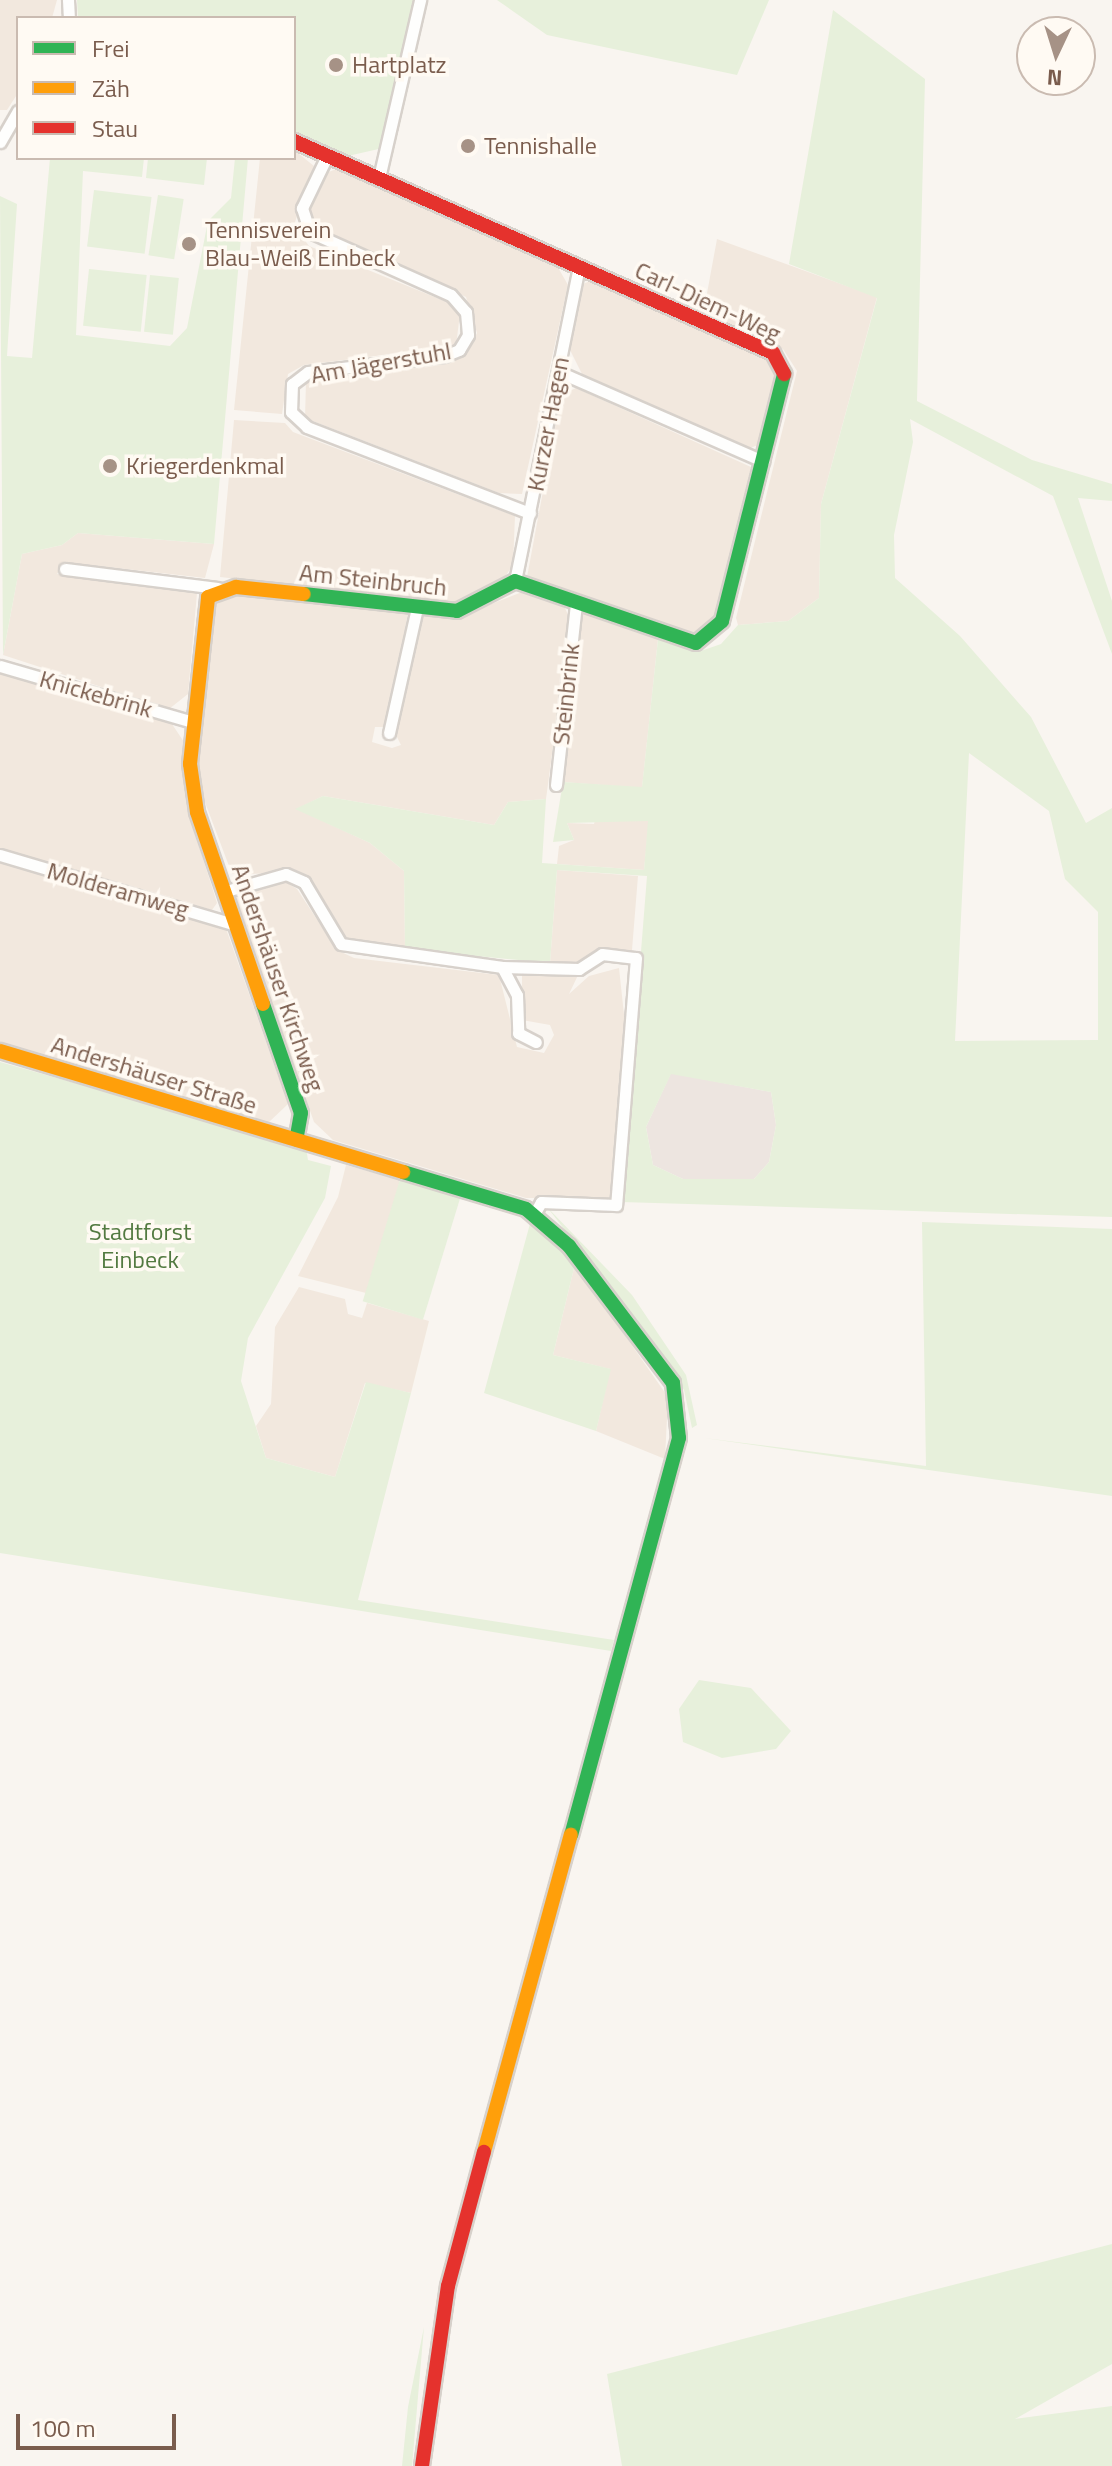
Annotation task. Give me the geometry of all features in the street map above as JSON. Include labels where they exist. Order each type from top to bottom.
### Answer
[{"type":"street","points":[[379,178],[420,0]]},
{"type":"street","points":[[0,119],[16,115]]},
{"type":"street","points":[[0,142],[16,115]]},
{"type":"street","name":"Carl-Diem-Weg","points":[[296,142],[781,360],[785,372],[763,461],[722,621],[712,636],[696,643],[515,581]]},
{"type":"street","name":"Am Jägerstuhl","points":[[327,156],[302,208],[310,232],[451,295],[466,312],[468,335],[459,350],[444,356],[308,372],[292,384],[291,412],[307,427],[530,513]]},
{"type":"street","name":"Kurzer Hagen","points":[[515,581],[579,267]]},
{"type":"street","points":[[559,372],[763,461]]},
{"type":"street","name":"Am Steinbruch","points":[[65,569],[213,593],[457,611],[515,581]]},
{"type":"street","name":"Andershäuser Kirchweg","points":[[213,593],[193,722],[197,812],[301,1113],[296,1140]]},
{"type":"street","name":"Steinbrink","points":[[556,785],[576,603]]},
{"type":"street","points":[[389,733],[417,608]]},
{"type":"street","name":"Knickebrink","points":[[0,666],[193,722]]},
{"type":"street","name":"Molderamweg","points":[[0,855],[236,925]]},
{"type":"street","points":[[226,891],[286,874],[304,882],[341,944],[502,967],[579,969],[602,954],[636,958],[616,1205],[541,1202],[535,1213]]},
{"type":"street","points":[[502,967],[517,995],[518,1033],[536,1042]]},
{"type":"street","name":"Andershäuser Straße","points":[[0,1051],[296,1140]]},
{"type":"street","points":[[296,1140],[535,1213],[569,1246],[673,1383],[679,1438],[448,2286],[422,2466]]},
{"type":"shaded area","points":[[0,0],[57,0],[53,16],[16,16],[16,96],[7,110],[0,110]]},
{"type":"shaded area","points":[[296,152],[314,166],[294,225],[309,246],[447,302],[460,313],[456,346],[304,365],[288,374],[282,414],[234,410],[260,160],[296,160]]},
{"type":"shaded area","points":[[339,168],[556,264],[568,285],[522,494],[499,493],[305,418],[306,381],[312,376],[446,364],[465,355],[477,333],[466,297],[314,227],[308,212],[326,173]]},
{"type":"shaded area","points":[[717,239],[877,297],[821,504],[819,598],[788,621],[738,625],[736,618],[797,371],[783,349],[703,315]]},
{"type":"shaded area","points":[[590,281],[771,360],[778,373],[760,444],[748,449],[582,374],[570,350],[583,284]]},
{"type":"shaded area","points":[[576,388],[751,467],[717,621],[706,632],[694,635],[527,577],[561,395]]},
{"type":"shaded area","points":[[234,420],[285,423],[293,432],[515,516],[513,565],[502,581],[455,603],[220,577]]},
{"type":"shaded area","points":[[78,533],[214,544],[205,578],[64,562],[57,574],[197,593],[188,694],[169,709],[3,655],[22,554],[62,545]]},
{"type":"shaded area","points":[[522,592],[564,606],[570,619],[546,799],[508,802],[494,825],[323,796],[297,809],[370,843],[404,871],[405,949],[350,943],[299,873],[232,874],[203,797],[197,760],[213,607],[233,594],[408,613],[387,727],[375,727],[372,742],[392,748],[401,745],[394,731],[418,617],[458,617]]},
{"type":"shaded area","points":[[580,610],[658,639],[642,788],[563,782]]},
{"type":"shaded area","points":[[0,670],[172,724],[184,742],[187,808],[217,903],[212,910],[0,849]]},
{"type":"shaded area","points":[[596,817],[649,821],[644,870],[557,864],[559,846],[574,840],[567,823],[594,824]]},
{"type":"shaded area","points":[[0,860],[225,926],[288,1104],[268,1123],[0,1042]]},
{"type":"shaded area","points":[[557,870],[638,876],[632,950],[575,965],[550,963]]},
{"type":"shaded area","points":[[284,881],[297,889],[337,950],[354,958],[499,975],[517,1047],[544,1053],[554,1035],[550,1025],[522,1020],[522,972],[580,971],[569,994],[589,976],[619,968],[626,1033],[612,1198],[526,1198],[333,1140],[314,1122],[235,899],[238,890]]},
{"type":"shaded area","points":[[671,1073],[771,1092],[776,1125],[769,1162],[754,1179],[683,1179],[653,1165],[646,1127]]},
{"type":"shaded area","points":[[346,1165],[400,1180],[370,1294],[298,1276],[338,1197]]},
{"type":"shaded area","points":[[575,1264],[668,1397],[665,1459],[596,1431],[610,1369],[553,1355]]},
{"type":"shaded area","points":[[299,1287],[345,1299],[348,1314],[362,1318],[367,1303],[429,1321],[411,1393],[365,1383],[335,1477],[266,1458],[256,1426],[271,1404],[275,1327]]},
{"type":"green space","points":[[77,0],[415,0],[383,148],[339,158],[296,139],[296,16],[78,16]]},
{"type":"green space","points":[[497,0],[769,0],[737,75],[547,35]]},
{"type":"green space","points":[[833,10],[925,79],[917,401],[1032,460],[1112,484],[1112,501],[1078,498],[1112,601],[1112,654],[1053,496],[910,419],[913,442],[894,535],[895,578],[960,636],[1031,717],[1086,823],[1112,808],[1112,1217],[621,1202],[647,876],[557,870],[550,963],[405,949],[404,871],[370,843],[295,809],[323,796],[494,825],[508,802],[546,799],[542,863],[644,870],[648,821],[567,823],[574,840],[553,842],[563,782],[642,787],[658,639],[698,652],[721,644],[738,625],[788,621],[819,598],[821,504],[877,298],[789,264]],"holes":[[[969,753],[1049,811],[1065,879],[1098,912],[1098,1040],[955,1041]],[[671,1074],[771,1092],[776,1125],[769,1162],[754,1179],[683,1179],[653,1165],[646,1127]]]},
{"type":"green space","points":[[50,160],[144,160],[142,177],[83,171],[76,335],[170,346],[187,328],[208,221],[231,198],[235,160],[248,160],[214,544],[78,533],[62,545],[22,554],[3,655],[0,196],[17,204],[7,356],[32,358]]},
{"type":"green space","points":[[148,160],[207,160],[204,185],[146,178]]},
{"type":"green space","points":[[94,190],[152,197],[145,254],[87,247]]},
{"type":"green space","points":[[158,195],[184,199],[174,259],[148,255]]},
{"type":"green space","points":[[89,269],[147,275],[141,332],[83,326]]},
{"type":"green space","points":[[150,275],[179,278],[173,335],[144,332]]},
{"type":"green space","name":"Stadtforst Einbeck","points":[[0,1062],[306,1148],[308,1160],[331,1166],[325,1198],[248,1338],[241,1381],[266,1458],[335,1477],[366,1382],[411,1393],[358,1600],[614,1640],[611,1651],[0,1553]]},
{"type":"green space","points":[[401,1176],[461,1194],[423,1320],[363,1301]]},
{"type":"green space","points":[[547,1207],[632,1295],[686,1375],[697,1425],[692,1428],[684,1390],[656,1347]]},
{"type":"green space","points":[[531,1220],[575,1264],[553,1355],[611,1369],[596,1431],[484,1393]]},
{"type":"green space","points":[[922,1222],[1112,1229],[1112,1496],[704,1438],[926,1466]]},
{"type":"green space","points":[[699,1680],[751,1688],[791,1731],[776,1749],[722,1758],[683,1742],[679,1709]]},
{"type":"green space","points":[[1112,2244],[1112,2364],[1015,2419],[1112,2406],[1112,2466],[622,2466],[607,2374]]},
{"type":"green space","points":[[424,2327],[412,2466],[402,2466],[408,2407]]},
{"type":"traffic: fast","points":[[304,594],[457,611],[515,581],[696,643],[722,621],[784,374]]},
{"type":"traffic: fast","points":[[263,1004],[301,1113],[296,1140]]},
{"type":"traffic: fast","points":[[403,1172],[526,1209],[569,1246],[673,1383],[679,1438],[571,1835]]},
{"type":"traffic: slow","points":[[263,1004],[197,812],[190,764],[208,597],[236,587],[304,594]]},
{"type":"traffic: slow","points":[[0,1051],[403,1172]]},
{"type":"traffic: slow","points":[[484,2152],[571,1835]]},
{"type":"traffic: jam","points":[[296,142],[773,353],[784,374]]},
{"type":"traffic: jam","points":[[422,2466],[448,2286],[484,2152]]},
{"type":"place","name":"Hartplatz","points":[[336,65]]},
{"type":"place","name":"Tennishalle","points":[[468,146]]},
{"type":"place","name":"Tennisverein Blau-Weiß Einbeck","points":[[189,244]]},
{"type":"place","name":"Kriegerdenkmal","points":[[110,466]]}]
